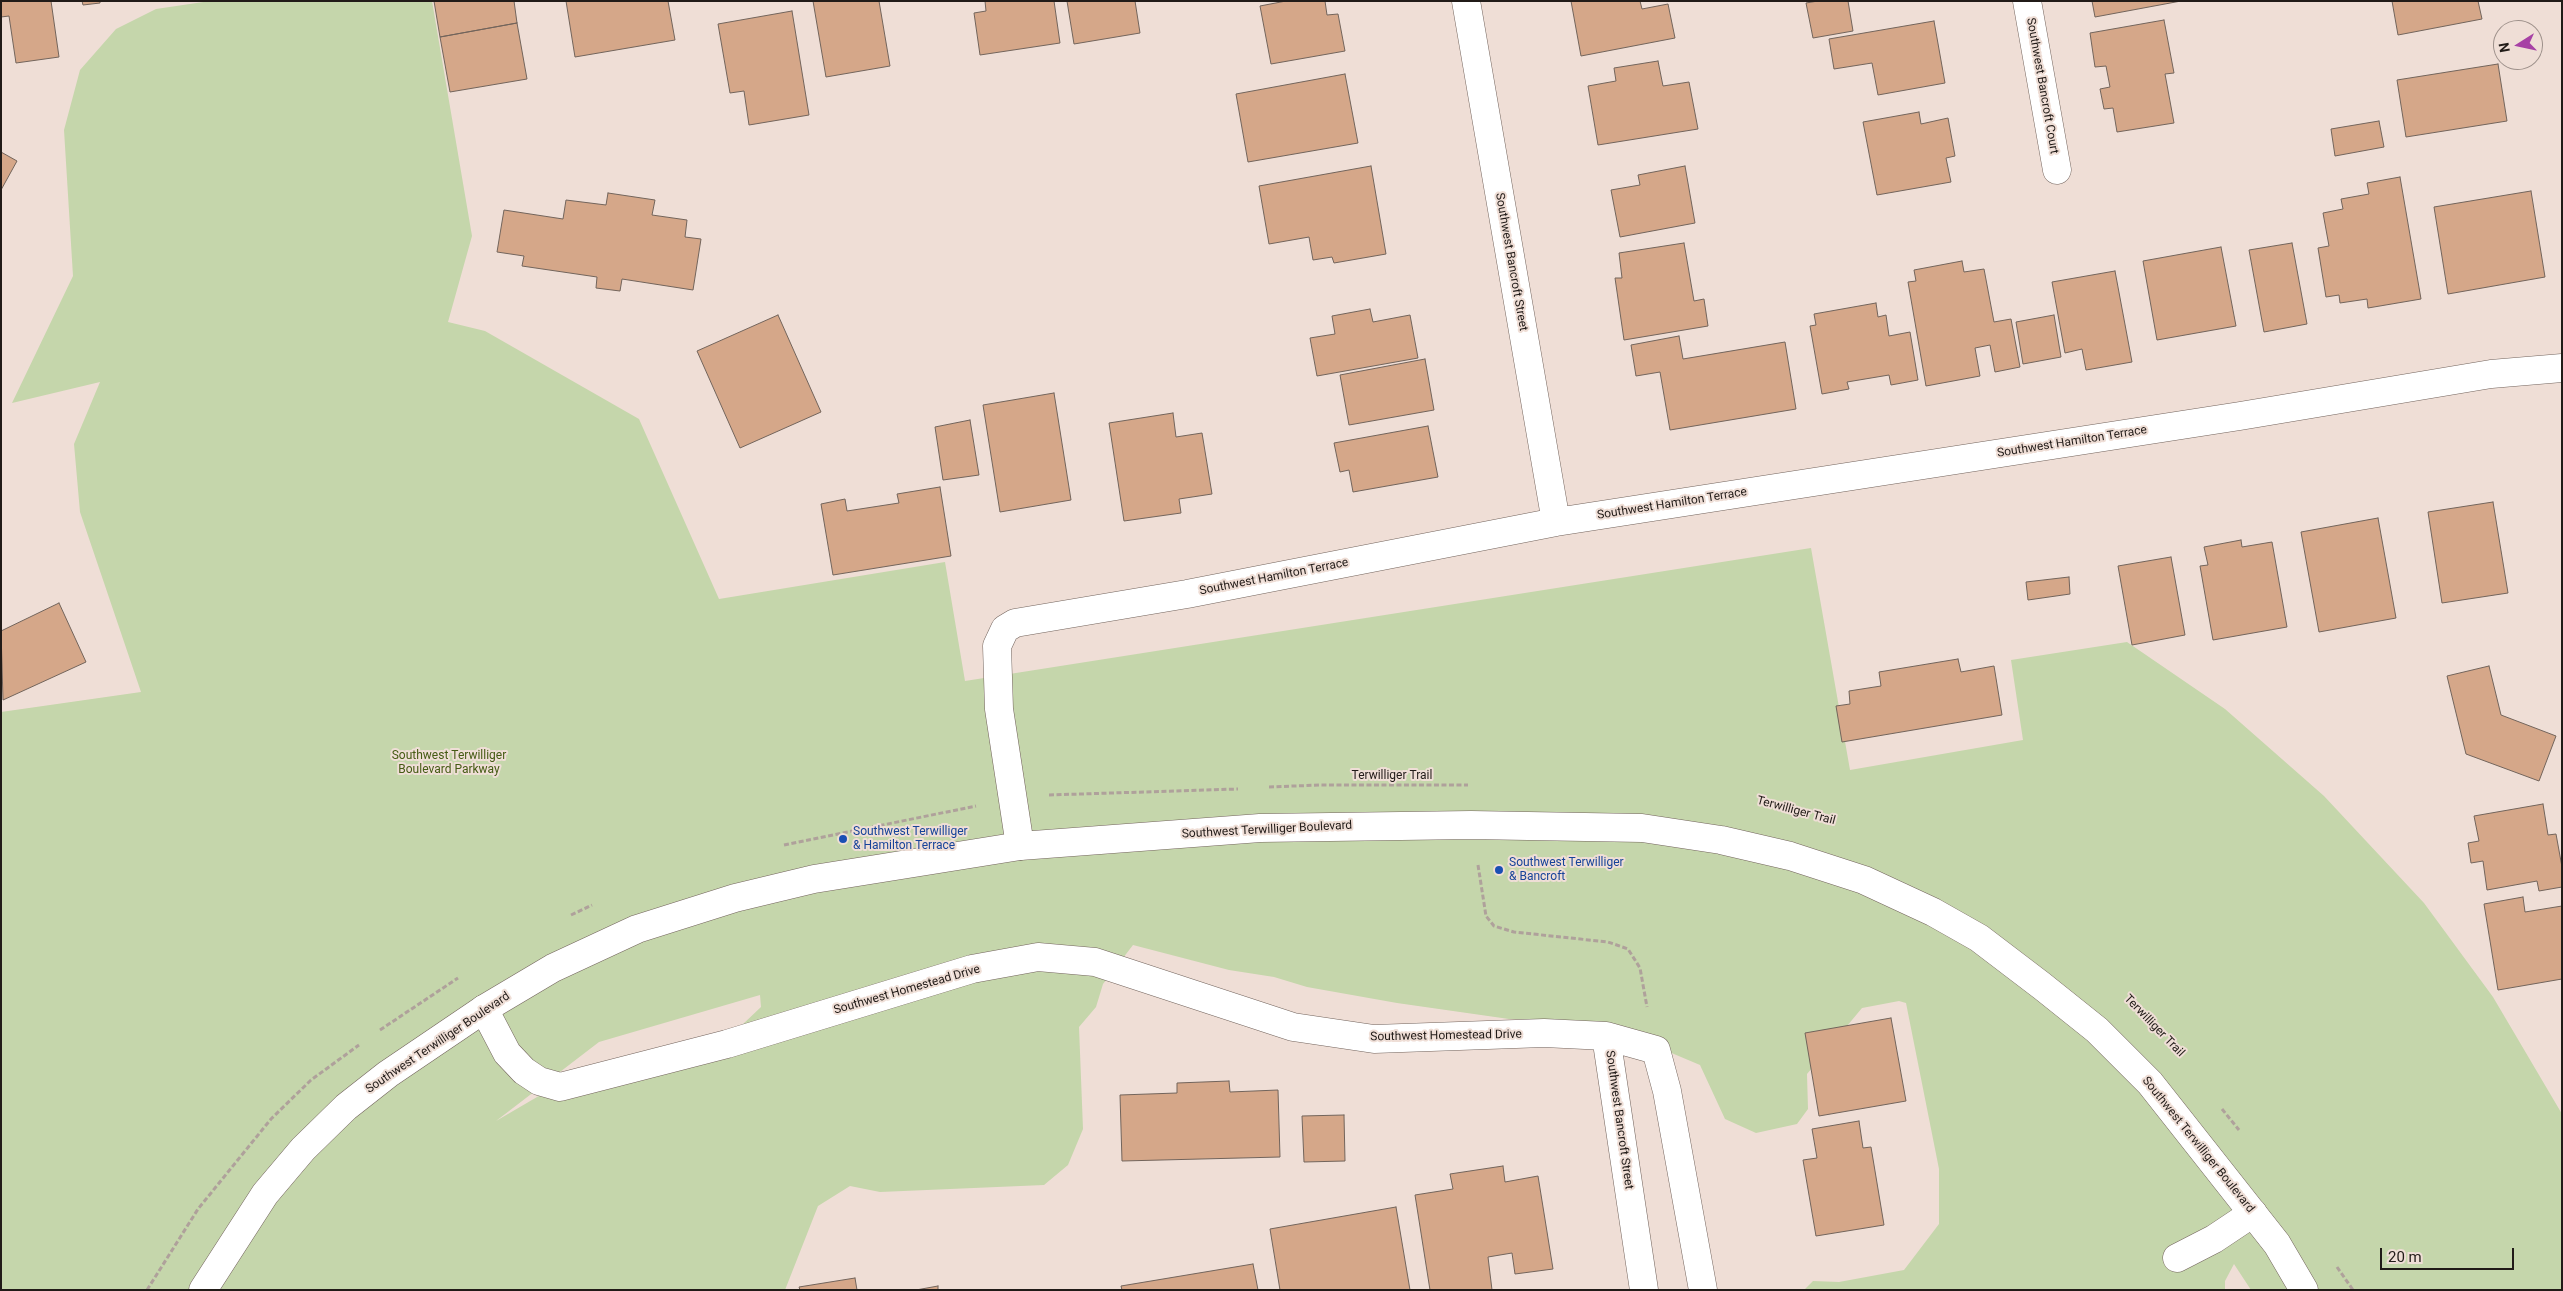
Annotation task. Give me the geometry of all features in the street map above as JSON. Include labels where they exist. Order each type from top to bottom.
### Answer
[{"type":"street","name":"Southwest Bancroft Street","points":[[1466,1],[1556,522]]},
{"type":"street","name":"Southwest Bancroft Court","points":[[2027,1],[2057,170]]},
{"type":"street","name":"Southwest Hamilton Terrace","points":[[1020,846],[999,709],[997,646],[1005,629],[1015,623],[1187,594],[1556,522],[2240,416],[2491,374],[2562,368]]},
{"type":"street","name":"Southwest Terwilliger Boulevard","points":[[203,1290],[265,1194],[303,1149],[346,1107],[388,1074],[484,1009],[553,968],[637,929],[735,898],[814,879],[1020,846],[1260,828],[1471,824],[1642,828],[1721,840],[1790,856],[1864,880],[1933,912],[1979,938],[2042,986],[2096,1030],[2150,1084],[2277,1244],[2304,1290]]},
{"type":"street","name":"Southwest Homestead Drive","points":[[484,1009],[507,1052],[524,1072],[539,1081],[560,1087],[727,1044],[972,969],[1038,957],[1095,962],[1293,1028],[1374,1039],[1544,1033],[1606,1036]]},
{"type":"street","name":"Southwest Bancroft Street","points":[[1644,1290],[1606,1036],[1656,1050],[1667,1092],[1703,1290]]},
{"type":"street","points":[[2177,1258],[2214,1239],[2253,1213]]},
{"type":"path","name":"Terwilliger Trail","points":[[1262,788],[1320,785],[1476,785]]},
{"type":"path","points":[[1047,796],[1244,789]]},
{"type":"path","points":[[1478,866],[1486,916],[1494,926],[1514,932],[1608,942],[1628,949],[1640,968]]},
{"type":"path","points":[[2220,1107],[2243,1136]]},
{"type":"path","points":[[2337,1266],[2353,1290]]},
{"type":"green space","name":"Southwest Terwilliger Boulevard Parkway","points":[[210,1],[432,1],[472,236],[448,322],[485,331],[639,419],[719,599],[945,562],[965,681],[1811,548],[1850,770],[2023,740],[2011,660],[2127,642],[2225,709],[2324,796],[2424,903],[2493,997],[2562,1114],[2562,1290],[2251,1290],[2234,1264],[2225,1281],[2225,1290],[1804,1290],[1813,1281],[1839,1282],[1904,1270],[1939,1224],[1939,1169],[1906,1003],[1899,1001],[1862,1008],[1807,1074],[1808,1109],[1797,1124],[1756,1133],[1725,1119],[1700,1065],[1598,1022],[1509,1019],[1397,1003],[1307,987],[1274,977],[1229,970],[1133,945],[1103,984],[1096,1007],[1079,1027],[1083,1129],[1068,1165],[1044,1185],[880,1192],[850,1186],[818,1206],[785,1290],[1,1290],[1,712],[141,692],[80,512],[74,444],[100,382],[12,403],[73,276],[64,130],[80,70],[116,29],[156,9]],"holes":[[[760,995],[761,1007],[742,1025],[561,1083],[496,1121],[599,1042]]]},
{"type":"building","points":[[1,1],[51,1],[59,57],[16,63],[9,16],[1,17]]},
{"type":"building","points":[[82,1],[100,1],[100,3],[83,5]]},
{"type":"building","points":[[434,1],[514,1],[517,23],[440,37]]},
{"type":"building","points":[[566,1],[668,1],[675,40],[575,57]]},
{"type":"building","points":[[813,1],[879,1],[890,66],[826,77]]},
{"type":"building","points":[[985,1],[1054,1],[1060,43],[980,55],[974,13],[986,11]]},
{"type":"building","points":[[1067,1],[1135,1],[1140,33],[1074,44]]},
{"type":"building","points":[[1286,1],[1325,1],[1327,15],[1338,14],[1345,51],[1271,64],[1260,6]]},
{"type":"building","points":[[1571,1],[1640,1],[1642,9],[1668,4],[1675,38],[1581,56]]},
{"type":"building","points":[[1848,1],[1853,31],[1813,38],[1806,3]]},
{"type":"building","points":[[2092,1],[2181,1],[2095,17]]},
{"type":"building","points":[[2392,1],[2478,1],[2482,19],[2398,35]]},
{"type":"building","points":[[792,11],[809,115],[749,125],[744,91],[730,93],[718,24]]},
{"type":"building","points":[[2164,20],[2174,73],[2165,74],[2174,123],[2117,132],[2113,108],[2104,109],[2100,89],[2110,87],[2106,66],[2095,67],[2090,33]]},
{"type":"building","points":[[1934,21],[1945,83],[1878,95],[1872,63],[1834,69],[1829,39]]},
{"type":"building","points":[[517,23],[527,79],[450,92],[440,37]]},
{"type":"building","points":[[1658,61],[1663,86],[1689,82],[1698,129],[1598,145],[1588,86],[1616,81],[1614,68]]},
{"type":"building","points":[[2493,65],[2493,70],[2499,70],[2507,121],[2406,137],[2397,80]]},
{"type":"building","points":[[1345,74],[1358,143],[1248,162],[1236,94]]},
{"type":"building","points":[[1919,112],[1921,124],[1948,118],[1955,156],[1946,158],[1951,182],[1877,195],[1863,122]]},
{"type":"building","points":[[2379,121],[2384,147],[2335,156],[2331,129]]},
{"type":"building","points":[[1,152],[17,161],[1,190]]},
{"type":"building","points":[[1371,166],[1386,254],[1334,263],[1332,257],[1313,260],[1309,237],[1269,244],[1259,186]]},
{"type":"building","points":[[1685,166],[1695,223],[1620,237],[1611,190],[1640,185],[1638,175]]},
{"type":"building","points":[[2400,177],[2421,299],[2368,308],[2367,299],[2340,303],[2339,295],[2326,297],[2318,248],[2329,246],[2323,213],[2343,209],[2341,199],[2369,194],[2367,183]]},
{"type":"building","points":[[2531,191],[2545,277],[2448,294],[2434,207]]},
{"type":"building","points":[[608,193],[655,200],[652,215],[687,220],[685,237],[701,239],[693,290],[622,279],[620,291],[596,288],[597,277],[522,266],[524,256],[497,252],[504,210],[563,219],[566,200],[606,205]]},
{"type":"building","points":[[1684,243],[1694,301],[1704,299],[1708,326],[1624,340],[1615,278],[1622,278],[1619,253]]},
{"type":"building","points":[[2292,243],[2307,324],[2264,332],[2249,250]]},
{"type":"building","points":[[2221,247],[2236,326],[2157,340],[2143,261]]},
{"type":"building","points":[[1962,261],[1964,272],[1984,269],[1994,322],[2011,319],[2020,367],[1995,372],[1990,345],[1975,348],[1980,376],[1926,386],[1908,282],[1916,281],[1914,270]]},
{"type":"building","points":[[2115,271],[2132,362],[2086,370],[2082,349],[2065,353],[2052,282]]},
{"type":"building","points":[[1876,303],[1878,317],[1886,315],[1889,336],[1910,332],[1918,380],[1891,385],[1889,375],[1847,382],[1849,389],[1822,394],[1810,326],[1816,325],[1814,314]]},
{"type":"building","points":[[1370,309],[1373,322],[1410,315],[1418,358],[1317,376],[1310,338],[1335,334],[1332,316]]},
{"type":"building","points":[[778,315],[821,412],[740,448],[697,351]]},
{"type":"building","points":[[2054,315],[2061,357],[2023,364],[2016,322]]},
{"type":"building","points":[[1679,336],[1683,359],[1785,342],[1796,409],[1670,430],[1660,372],[1636,376],[1631,345]]},
{"type":"building","points":[[1425,359],[1434,410],[1349,425],[1340,375]]},
{"type":"building","points":[[1054,393],[1071,500],[1000,512],[983,405]]},
{"type":"building","points":[[1173,413],[1176,437],[1202,433],[1212,494],[1179,499],[1181,513],[1124,521],[1109,423]]},
{"type":"building","points":[[970,420],[979,475],[943,480],[935,427]]},
{"type":"building","points":[[1428,426],[1438,477],[1353,492],[1349,470],[1340,472],[1334,443]]},
{"type":"building","points":[[940,487],[951,556],[833,575],[821,504],[845,499],[847,511],[899,503],[897,494]]},
{"type":"building","points":[[2493,502],[2508,593],[2442,603],[2428,512]]},
{"type":"building","points":[[2378,518],[2396,618],[2319,632],[2301,532]]},
{"type":"building","points":[[2241,540],[2242,547],[2272,542],[2287,627],[2213,640],[2200,566],[2208,565],[2204,547]]},
{"type":"building","points":[[2171,557],[2185,635],[2132,645],[2118,566]]},
{"type":"building","points":[[2069,577],[2070,594],[2028,600],[2026,582]]},
{"type":"building","points":[[59,603],[86,662],[3,700],[1,631]]},
{"type":"building","points":[[1958,659],[1961,672],[1994,666],[2002,715],[1842,742],[1836,706],[1850,704],[1849,691],[1881,686],[1879,672]]},
{"type":"building","points":[[2489,666],[2501,715],[2556,736],[2539,781],[2466,754],[2447,676]]},
{"type":"building","points":[[2543,804],[2548,835],[2556,834],[2562,867],[2562,887],[2539,891],[2537,881],[2487,890],[2483,861],[2471,863],[2468,843],[2479,841],[2474,816]]},
{"type":"building","points":[[2523,897],[2525,912],[2562,906],[2562,979],[2498,990],[2484,904]]},
{"type":"building","points":[[1891,1018],[1906,1101],[1819,1116],[1805,1033]]},
{"type":"building","points":[[1229,1081],[1230,1092],[1278,1090],[1280,1157],[1122,1161],[1120,1095],[1177,1093],[1177,1083]]},
{"type":"building","points":[[1344,1115],[1345,1161],[1304,1162],[1302,1116]]},
{"type":"building","points":[[1859,1121],[1863,1148],[1871,1147],[1884,1225],[1816,1236],[1803,1160],[1817,1158],[1812,1129]]},
{"type":"building","points":[[1503,1166],[1505,1182],[1538,1176],[1553,1269],[1515,1274],[1512,1253],[1488,1257],[1492,1290],[1430,1290],[1415,1195],[1453,1189],[1450,1174]]},
{"type":"building","points":[[1396,1207],[1410,1290],[1280,1290],[1270,1229]]},
{"type":"building","points":[[1253,1264],[1258,1290],[1122,1290],[1121,1286]]},
{"type":"building","points":[[855,1278],[857,1290],[800,1290],[799,1287]]},
{"type":"building","points":[[938,1286],[938,1290],[916,1290]]},
{"type":"place","name":"Southwest Terwilliger & Hamilton Terrace","points":[[843,839]]},
{"type":"place","name":"Southwest Terwilliger & Bancroft","points":[[1499,870]]}]
